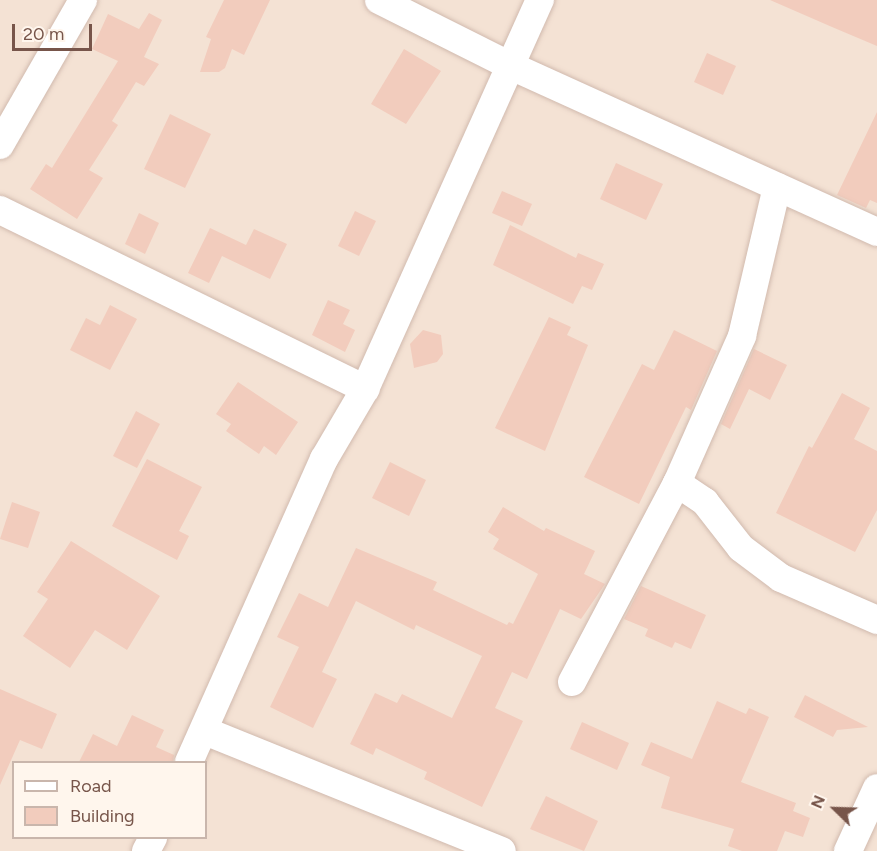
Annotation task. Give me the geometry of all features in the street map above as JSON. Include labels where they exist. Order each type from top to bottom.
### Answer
[{"type":"street","points":[[0,145],[83,0]]},
{"type":"street","points":[[379,0],[509,65],[877,232]]},
{"type":"street","points":[[190,761],[324,459],[365,389],[540,0]]},
{"type":"street","points":[[572,682],[677,483],[742,336],[777,187]]},
{"type":"street","points":[[0,210],[365,389]]},
{"type":"street","points":[[677,483],[705,502],[741,548],[781,578],[877,620]]},
{"type":"street","points":[[205,730],[502,851]]},
{"type":"street","points":[[848,851],[877,788]]},
{"type":"shaded area","points":[[0,0],[877,0],[877,851],[0,851]]},
{"type":"building","points":[[224,0],[270,0],[244,55],[232,49],[225,68],[219,72],[200,72],[211,39],[206,37]]},
{"type":"building","points":[[770,0],[877,0],[877,46],[832,27]]},
{"type":"building","points":[[149,13],[162,20],[144,57],[159,64],[144,86],[136,82],[112,121],[118,125],[89,170],[103,178],[77,219],[30,189],[46,164],[52,168],[118,61],[92,49],[108,14],[139,29]]},
{"type":"building","points":[[404,49],[441,71],[406,124],[371,104]]},
{"type":"building","points":[[707,53],[736,66],[723,95],[694,82]]},
{"type":"building","points":[[877,112],[877,203],[870,200],[866,208],[837,195]]},
{"type":"building","points":[[170,114],[211,134],[185,188],[144,169]]},
{"type":"building","points":[[616,163],[663,184],[646,220],[600,199]]},
{"type":"building","points":[[502,191],[532,204],[522,226],[492,213]]},
{"type":"building","points":[[355,211],[376,221],[359,256],[338,246]]},
{"type":"building","points":[[139,213],[159,223],[145,254],[125,244]]},
{"type":"building","points":[[510,225],[576,258],[578,253],[604,264],[592,290],[582,286],[573,304],[493,265]]},
{"type":"building","points":[[210,228],[246,245],[254,229],[287,244],[270,279],[222,256],[209,283],[188,273]]},
{"type":"building","points":[[328,300],[350,310],[343,324],[355,330],[345,352],[312,335]]},
{"type":"building","points":[[110,305],[137,319],[110,370],[70,350],[86,318],[100,325]]},
{"type":"building","points":[[549,317],[571,327],[567,335],[588,345],[545,451],[495,428]]},
{"type":"building","points":[[423,330],[441,335],[443,354],[437,362],[414,368],[410,344]]},
{"type":"building","points":[[674,330],[717,351],[691,410],[686,407],[639,504],[584,477],[642,364],[654,370]]},
{"type":"building","points":[[754,349],[787,365],[770,400],[749,389],[730,429],[721,424]]},
{"type":"building","points":[[238,382],[298,422],[276,455],[264,446],[259,454],[226,431],[231,424],[216,414]]},
{"type":"building","points":[[842,393],[870,408],[854,439],[877,451],[877,510],[855,552],[776,513],[809,446],[812,448]]},
{"type":"building","points":[[136,411],[160,424],[137,468],[113,456]]},
{"type":"building","points":[[147,459],[202,487],[179,531],[189,536],[177,560],[112,526]]},
{"type":"building","points":[[390,462],[426,480],[409,516],[372,498]]},
{"type":"building","points":[[12,502],[40,512],[28,548],[0,539]]},
{"type":"building","points":[[503,507],[544,531],[546,528],[595,551],[584,574],[605,584],[581,619],[560,609],[527,679],[512,672],[495,708],[523,721],[482,807],[424,779],[427,772],[376,748],[373,755],[350,744],[375,693],[397,703],[402,694],[452,718],[482,656],[416,625],[414,630],[356,601],[322,672],[337,679],[313,728],[270,707],[299,647],[277,637],[299,593],[328,607],[356,548],[437,582],[433,590],[507,625],[509,622],[513,624],[538,574],[493,549],[499,539],[488,532]]},
{"type":"building","points":[[71,541],[160,596],[127,650],[95,630],[70,668],[23,636],[48,599],[37,592]]},
{"type":"building","points":[[641,586],[706,615],[691,649],[675,642],[672,648],[645,636],[648,629],[624,619]]},
{"type":"building","points":[[0,689],[57,714],[42,749],[20,740],[0,785]]},
{"type":"building","points":[[805,695],[868,727],[837,730],[833,737],[794,717]]},
{"type":"building","points":[[717,701],[746,714],[749,708],[769,717],[741,782],[796,803],[793,811],[810,818],[803,837],[785,831],[777,851],[742,851],[728,846],[734,829],[661,808],[670,777],[641,765],[651,742],[692,759]]},
{"type":"building","points":[[132,715],[164,730],[156,747],[174,755],[173,761],[80,761],[93,734],[117,746]]},
{"type":"building","points":[[582,722],[629,743],[617,770],[570,749]]},
{"type":"building","points":[[546,796],[598,821],[584,851],[530,829]]}]
